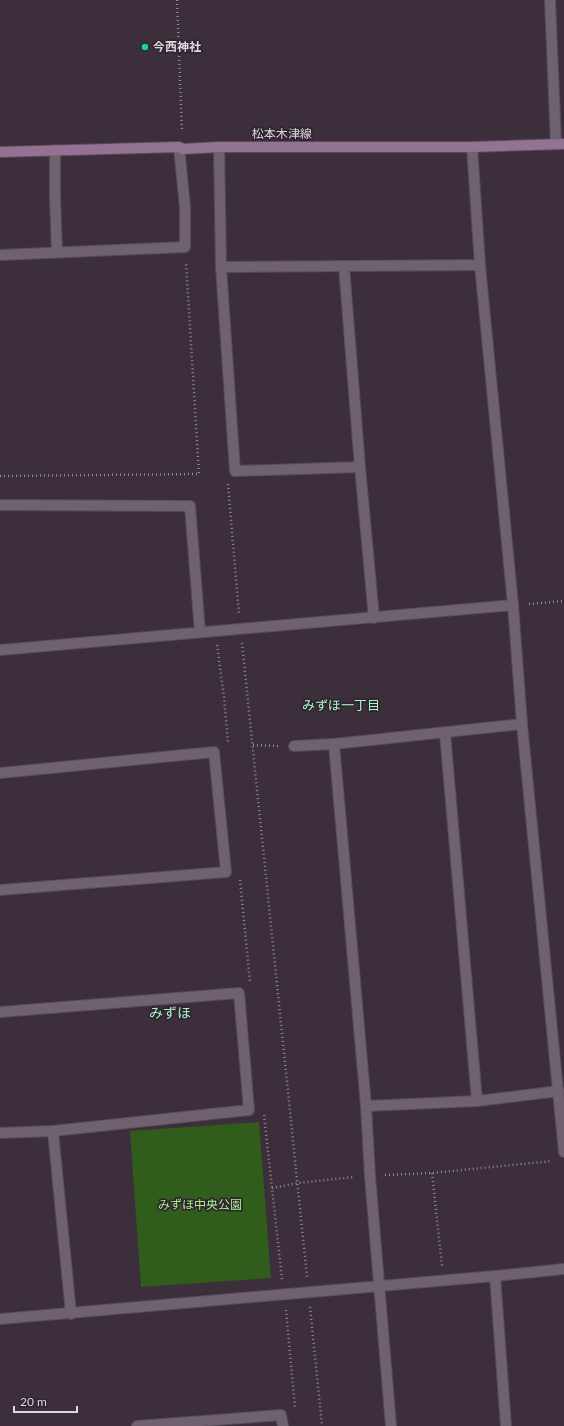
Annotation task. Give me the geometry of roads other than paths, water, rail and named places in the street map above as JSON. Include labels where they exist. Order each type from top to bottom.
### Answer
[{"type":"main road","name":"松本木津線","points":[[0,152],[219,147],[472,147],[560,144]]},
{"type":"street","points":[[550,0],[560,144]]},
{"type":"street","points":[[219,147],[221,267],[235,471],[360,467]]},
{"type":"street","points":[[472,147],[480,265],[513,605],[522,724],[564,1152]]},
{"type":"street","points":[[0,255],[185,247],[186,207],[181,148]]},
{"type":"street","points":[[54,150],[54,197],[57,252]]},
{"type":"street","points":[[221,267],[480,265]]},
{"type":"street","points":[[344,266],[374,618]]},
{"type":"street","points":[[0,505],[190,506],[200,632]]},
{"type":"street","points":[[0,650],[513,605]]},
{"type":"street","points":[[294,746],[334,744],[522,724]]},
{"type":"street","points":[[445,733],[477,1101]]},
{"type":"street","points":[[334,744],[366,1106],[370,1176],[391,1426]]},
{"type":"street","points":[[0,773],[214,752],[226,872],[0,890]]},
{"type":"street","points":[[0,1012],[239,993],[249,1110],[53,1131],[0,1133]]},
{"type":"street","points":[[366,1106],[477,1101],[559,1091]]},
{"type":"street","points":[[53,1131],[70,1314]]},
{"type":"street","points":[[0,1319],[70,1314],[564,1269]]},
{"type":"street","points":[[495,1276],[506,1426]]},
{"type":"street","points":[[137,1426],[281,1415],[282,1426]]},
{"type":"place","name":"今西神社","points":[[145,47]]},
{"type":"district","name":"みずほ一丁目","points":[[341,705]]},
{"type":"district","name":"みずほ","points":[[170,1013]]},
{"type":"park label","name":"みずほ中央公園","points":[[200,1205]]}]
